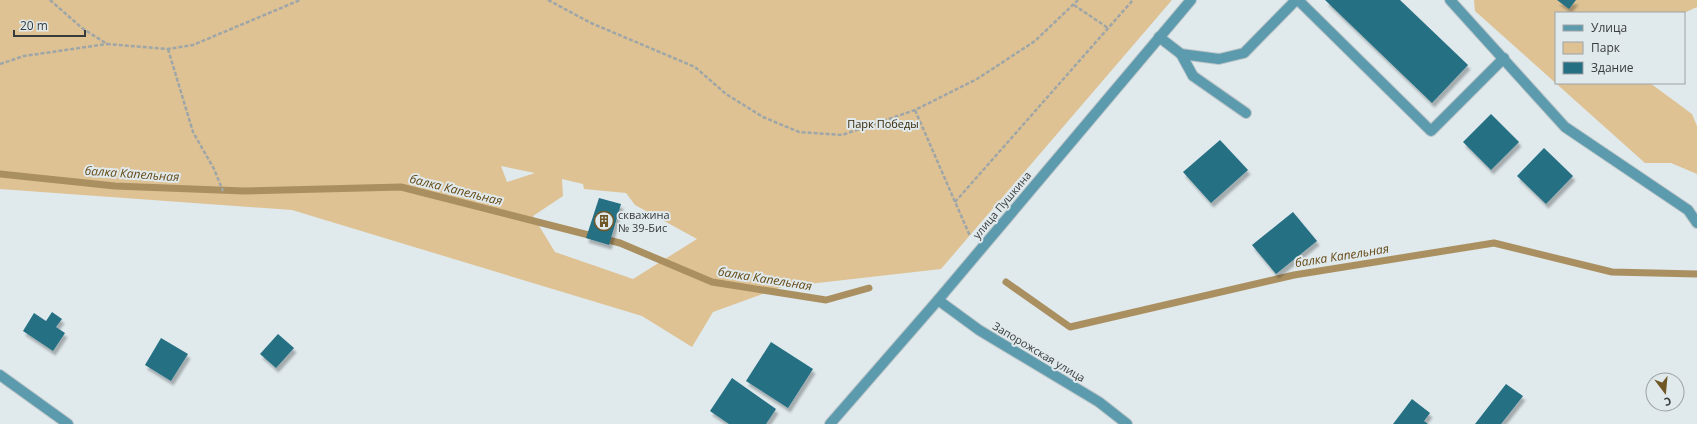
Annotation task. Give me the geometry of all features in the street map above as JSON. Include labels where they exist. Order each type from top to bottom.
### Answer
[{"type":"street","name":"улица Пушкина","points":[[830,424],[978,253],[1191,0]]},
{"type":"street","points":[[1181,54],[1219,59],[1244,53],[1297,0],[1431,131],[1504,58]]},
{"type":"street","points":[[1450,0],[1565,127],[1688,210],[1697,223]]},
{"type":"street","points":[[1159,37],[1181,54],[1192,76],[1246,113]]},
{"type":"street","name":"Запорожская улица","points":[[940,297],[979,330],[1099,402],[1127,424]]},
{"type":"street","points":[[0,375],[68,424]]},
{"type":"path","points":[[50,0],[82,28],[107,44]]},
{"type":"path","points":[[0,64],[24,56],[107,44],[168,49],[193,45],[300,0]]},
{"type":"path","points":[[548,0],[591,23],[695,67],[726,94],[763,117],[799,132],[842,135],[915,110],[977,79],[1035,41],[1078,0]]},
{"type":"path","points":[[955,202],[1133,0]]},
{"type":"path","points":[[1074,5],[1108,28]]},
{"type":"path","points":[[168,49],[193,132],[214,169],[222,190]]},
{"type":"path","points":[[915,110],[978,253]]},
{"type":"green space","name":"Парк Победы","points":[[0,0],[1172,0],[941,269],[782,287],[713,312],[692,347],[642,316],[292,210],[0,189]],"holes":[[[501,166],[535,173],[507,182]],[[562,179],[583,184],[584,189],[626,193],[635,205],[697,239],[633,279],[555,252],[533,216],[563,196]]]},
{"type":"green space","points":[[1474,0],[1697,0],[1697,7],[1685,13],[1555,12],[1555,83],[1475,11]]},
{"type":"green space","points":[[1557,84],[1651,84],[1692,114],[1697,126],[1697,174],[1671,163],[1645,163]]},
{"type":"building","points":[[1325,0],[1400,0],[1468,65],[1432,103]]},
{"type":"building","points":[[1557,0],[1576,0],[1569,9]]},
{"type":"building","points":[[1491,114],[1519,142],[1491,170],[1463,142]]},
{"type":"building","points":[[1220,140],[1248,170],[1211,203],[1183,172]]},
{"type":"building","points":[[1544,148],[1573,176],[1546,204],[1517,176]]},
{"type":"building","name":"скважина № 39-Бис","points":[[599,198],[621,204],[609,245],[586,238]]},
{"type":"building","points":[[1293,212],[1317,241],[1276,274],[1252,245]]},
{"type":"building","points":[[52,312],[62,319],[56,327],[65,333],[53,351],[23,331],[34,313],[46,321]]},
{"type":"building","points":[[278,334],[294,348],[276,368],[260,354]]},
{"type":"building","points":[[161,338],[188,354],[171,381],[145,365]]},
{"type":"building","points":[[771,342],[813,369],[788,408],[746,381]]},
{"type":"building","points":[[732,378],[776,409],[766,424],[729,424],[710,411]]},
{"type":"building","points":[[1506,384],[1523,396],[1501,424],[1475,424]]},
{"type":"building","points":[[1412,399],[1430,413],[1424,421],[1428,424],[1393,424]]},
{"type":"waterway","name":"балка Капельная","points":[[0,174],[115,186],[244,191],[401,187],[620,243],[712,282],[826,300],[869,288]]},
{"type":"waterway","name":"балка Капельная","points":[[1006,282],[1070,327],[1294,275],[1494,243],[1612,272],[1697,274]]},
{"type":"place","name":"скважина № 39-Бис","points":[[604,221]]}]
